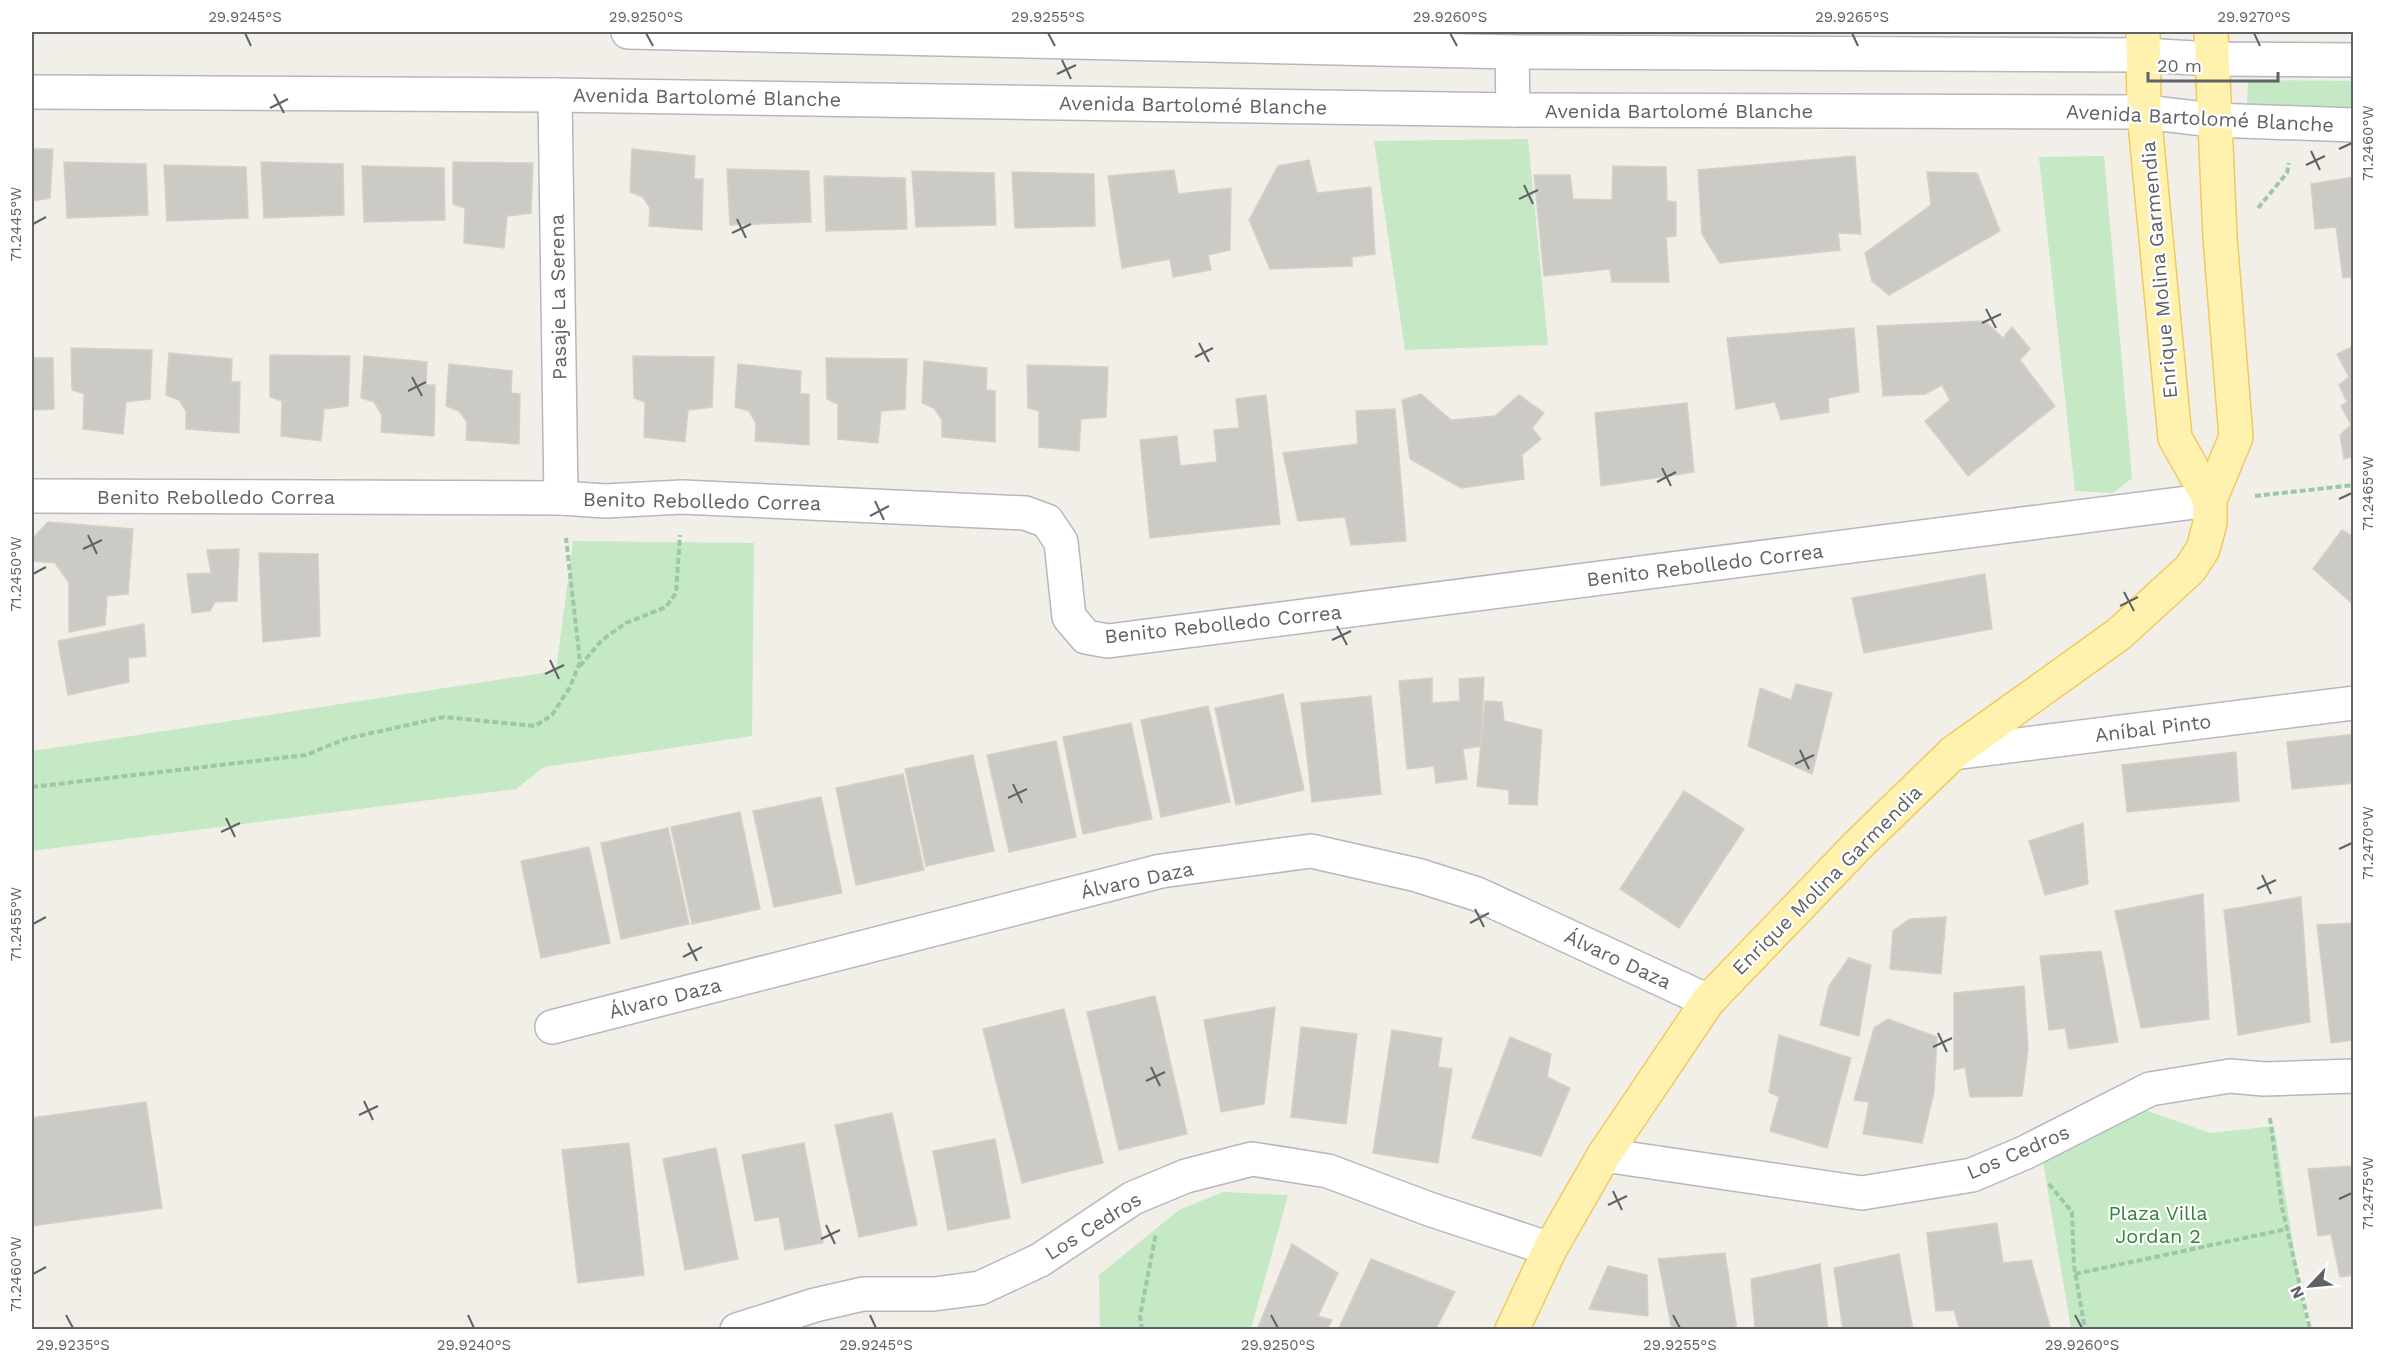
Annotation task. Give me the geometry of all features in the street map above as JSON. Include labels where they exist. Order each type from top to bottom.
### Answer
[{"type":"main road","name":"Enrique Molina Garmendia","points":[[2143,43],[2144,112],[2175,438],[2210,500]]},
{"type":"main road","name":"Enrique Molina Garmendia","points":[[1512,1329],[1550,1249],[1604,1155],[1708,1001],[1858,846],[1953,753],[2119,634],[2190,569],[2203,549],[2210,524],[2210,500],[2236,437],[2220,237],[2211,45]]},
{"type":"street","points":[[628,32],[1512,52],[2143,43],[2211,45],[2354,60]]},
{"type":"street","points":[[1512,52],[1513,110]]},
{"type":"street","name":"Avenida Bartolomé Blanche","points":[[32,92],[555,95],[1513,110],[2144,112],[2213,120],[2354,125]]},
{"type":"street","name":"Pasaje La Serena","points":[[555,95],[561,498]]},
{"type":"street","name":"Benito Rebolledo Correa","points":[[32,496],[561,498],[605,501],[682,497],[1025,513],[1047,521],[1061,542],[1069,617],[1086,637],[1108,641],[2210,500]]},
{"type":"street","name":"Aníbal Pinto","points":[[1953,753],[2354,703]]},
{"type":"street","name":"Álvaro Daza","points":[[552,1027],[1161,872],[1311,851],[1417,875],[1477,894],[1708,1001]]},
{"type":"street","name":"Los Cedros","points":[[1604,1155],[1862,1193],[1972,1175],[2024,1153],[2150,1089],[2230,1076],[2264,1079],[2354,1076]]},
{"type":"street","name":"Los Cedros","points":[[737,1329],[815,1305],[863,1294],[934,1294],[980,1288],[1040,1260],[1133,1198],[1186,1176],[1252,1158],[1328,1171],[1429,1209],[1550,1249]]},
{"type":"path","points":[[2220,237],[2261,205],[2287,173],[2296,124]]},
{"type":"path","points":[[2210,500],[2354,485]]},
{"type":"path","points":[[32,787],[306,755],[345,739],[444,717],[535,726],[552,715],[578,669],[602,640],[626,623],[666,607],[676,593],[682,497]]},
{"type":"path","points":[[561,498],[580,662],[578,669]]},
{"type":"path","points":[[2264,1079],[2287,1228],[2310,1329]]},
{"type":"path","points":[[2024,1153],[2072,1212],[2075,1274],[2085,1329]]},
{"type":"path","points":[[1143,1329],[1140,1316],[1152,1239],[1158,1228]]},
{"type":"path","points":[[2075,1274],[2287,1228]]},
{"type":"green space","points":[[2248,80],[2353,81],[2353,108],[2247,106]]},
{"type":"green space","points":[[1528,139],[1548,345],[1405,350],[1374,141]]},
{"type":"green space","points":[[2104,156],[2132,478],[2113,493],[2075,491],[2039,157]]},
{"type":"green space","points":[[573,541],[754,543],[752,736],[544,767],[516,789],[32,851],[33,751],[556,671]]},
{"type":"green space","name":"Plaza Villa Jordan 2","points":[[2131,1105],[2210,1133],[2274,1126],[2307,1329],[2071,1329],[2041,1150]]},
{"type":"green space","points":[[1223,1192],[1288,1195],[1251,1329],[1100,1329],[1099,1275],[1179,1210]]},
{"type":"building","points":[[32,149],[53,149],[50,198],[32,201]]},
{"type":"building","points":[[632,149],[695,156],[694,179],[703,179],[702,230],[649,226],[650,208],[643,197],[630,192]]},
{"type":"building","points":[[1855,156],[1861,234],[1838,233],[1840,250],[1720,263],[1702,234],[1698,170]]},
{"type":"building","points":[[1309,160],[1317,193],[1371,187],[1375,254],[1352,257],[1352,266],[1270,269],[1249,220],[1278,166]]},
{"type":"building","points":[[64,162],[146,164],[148,215],[67,218]]},
{"type":"building","points":[[261,162],[343,164],[344,215],[264,218]]},
{"type":"building","points":[[453,162],[533,163],[531,213],[507,216],[504,248],[464,243],[465,208],[453,204]]},
{"type":"building","points":[[164,165],[246,167],[248,218],[167,221]]},
{"type":"building","points":[[362,166],[444,168],[445,220],[364,222]]},
{"type":"building","points":[[1613,166],[1666,167],[1667,201],[1676,202],[1676,236],[1666,237],[1669,282],[1612,282],[1610,269],[1544,276],[1534,175],[1570,175],[1573,199],[1612,200]]},
{"type":"building","points":[[727,169],[809,171],[811,222],[730,225]]},
{"type":"building","points":[[1174,170],[1178,194],[1231,188],[1230,250],[1208,255],[1211,270],[1173,277],[1170,259],[1122,268],[1108,176]]},
{"type":"building","points":[[912,171],[994,173],[996,225],[916,227]]},
{"type":"building","points":[[1012,172],[1094,174],[1095,226],[1015,228]]},
{"type":"building","points":[[1927,172],[1977,173],[2000,231],[1889,295],[1872,281],[1865,253],[1931,205]]},
{"type":"building","points":[[824,176],[905,178],[907,229],[826,231]]},
{"type":"building","points":[[2354,177],[2354,277],[2343,278],[2336,227],[2315,229],[2311,184]]},
{"type":"building","points":[[1985,321],[2003,338],[2012,327],[2030,349],[2020,360],[2055,406],[1968,476],[1925,421],[1950,400],[1942,385],[1925,394],[1883,396],[1877,326]]},
{"type":"building","points":[[1854,328],[1859,392],[1828,398],[1829,412],[1781,420],[1775,402],[1736,409],[1727,338]]},
{"type":"building","points":[[2354,346],[2354,456],[2344,459],[2340,435],[2351,425],[2341,406],[2347,402],[2339,385],[2349,377],[2337,354]]},
{"type":"building","points":[[71,348],[152,350],[150,399],[126,402],[123,434],[83,429],[84,394],[72,390]]},
{"type":"building","points":[[169,353],[232,359],[231,382],[240,382],[239,433],[186,429],[186,411],[179,400],[166,395]]},
{"type":"building","points":[[270,355],[350,356],[348,406],[324,409],[321,441],[281,436],[282,401],[270,397]]},
{"type":"building","points":[[364,356],[427,362],[426,385],[435,385],[434,436],[381,432],[382,415],[374,402],[361,398]]},
{"type":"building","points":[[633,356],[714,357],[712,407],[688,410],[685,442],[644,437],[645,402],[634,398]]},
{"type":"building","points":[[32,358],[53,358],[54,409],[32,410]]},
{"type":"building","points":[[826,358],[907,359],[905,409],[881,411],[878,443],[838,439],[838,404],[827,399]]},
{"type":"building","points":[[924,361],[987,368],[986,390],[995,391],[995,442],[942,437],[942,420],[934,408],[922,403]]},
{"type":"building","points":[[449,364],[512,371],[511,393],[520,394],[519,444],[466,440],[467,422],[459,411],[446,406]]},
{"type":"building","points":[[738,364],[801,371],[800,394],[809,394],[809,445],[755,441],[756,423],[749,411],[735,407]]},
{"type":"building","points":[[1027,365],[1108,367],[1106,417],[1081,419],[1079,451],[1039,447],[1039,411],[1028,408]]},
{"type":"building","points":[[1421,394],[1451,420],[1495,416],[1519,395],[1544,413],[1532,428],[1541,439],[1522,455],[1524,479],[1461,488],[1410,459],[1402,400]]},
{"type":"building","points":[[1266,395],[1280,524],[1150,538],[1140,440],[1177,436],[1180,466],[1217,462],[1214,430],[1239,428],[1236,399]]},
{"type":"building","points":[[1687,403],[1694,472],[1601,486],[1595,413]]},
{"type":"building","points":[[1395,409],[1406,541],[1351,545],[1345,517],[1298,521],[1283,453],[1358,444],[1356,411]]},
{"type":"building","points":[[48,522],[133,529],[128,594],[107,596],[105,625],[69,632],[69,583],[55,563],[33,561],[33,538]]},
{"type":"building","points":[[2342,530],[2354,537],[2354,605],[2313,569]]},
{"type":"building","points":[[239,549],[237,601],[215,602],[210,611],[192,613],[187,574],[211,573],[207,550]]},
{"type":"building","points":[[259,553],[318,554],[320,636],[263,642]]},
{"type":"building","points":[[1985,574],[1992,629],[1864,653],[1852,598]]},
{"type":"building","points":[[144,624],[146,656],[128,658],[129,682],[68,695],[58,641]]},
{"type":"building","points":[[1484,677],[1481,746],[1463,749],[1467,779],[1436,783],[1434,766],[1407,769],[1399,681],[1432,678],[1432,703],[1460,701],[1459,679]]},
{"type":"building","points":[[1796,684],[1832,693],[1812,774],[1748,746],[1760,688],[1791,700]]},
{"type":"building","points":[[1283,694],[1304,790],[1236,805],[1215,708]]},
{"type":"building","points":[[1371,696],[1381,794],[1312,802],[1301,703]]},
{"type":"building","points":[[1485,701],[1502,702],[1504,721],[1542,730],[1537,805],[1509,804],[1509,790],[1477,786]]},
{"type":"building","points":[[1208,706],[1230,802],[1161,817],[1141,720]]},
{"type":"building","points":[[1131,723],[1152,819],[1083,834],[1063,737]]},
{"type":"building","points":[[2354,734],[2354,783],[2292,789],[2287,742]]},
{"type":"building","points":[[1056,741],[1076,837],[1009,852],[987,755]]},
{"type":"building","points":[[2236,752],[2239,801],[2127,812],[2122,765]]},
{"type":"building","points":[[973,755],[994,851],[926,866],[905,769]]},
{"type":"building","points":[[903,774],[924,870],[856,885],[836,788]]},
{"type":"building","points":[[1684,791],[1744,829],[1679,928],[1620,889]]},
{"type":"building","points":[[821,797],[842,893],[774,907],[753,811]]},
{"type":"building","points":[[740,812],[760,909],[692,924],[671,827]]},
{"type":"building","points":[[2083,823],[2088,884],[2045,895],[2029,841]]},
{"type":"building","points":[[668,828],[689,924],[621,939],[601,843]]},
{"type":"building","points":[[589,847],[610,943],[541,958],[521,861]]},
{"type":"building","points":[[2203,894],[2209,1019],[2141,1028],[2115,911]]},
{"type":"building","points":[[2301,897],[2310,1022],[2238,1035],[2224,910]]},
{"type":"building","points":[[1946,917],[1941,974],[1890,969],[1893,931],[1910,919]]},
{"type":"building","points":[[2354,923],[2354,1040],[2331,1043],[2317,925]]},
{"type":"building","points":[[2101,951],[2118,1042],[2069,1049],[2065,1028],[2049,1030],[2040,956]]},
{"type":"building","points":[[1849,958],[1871,965],[1859,1036],[1820,1025],[1829,986]]},
{"type":"building","points":[[2024,986],[2028,1049],[2022,1096],[1970,1097],[1965,1067],[1954,1070],[1954,993]]},
{"type":"building","points":[[1155,996],[1187,1134],[1119,1150],[1087,1012]]},
{"type":"building","points":[[1275,1007],[1264,1104],[1221,1112],[1204,1020]]},
{"type":"building","points":[[1064,1009],[1103,1163],[1022,1183],[983,1029]]},
{"type":"building","points":[[1888,1019],[1937,1037],[1934,1092],[1922,1143],[1863,1134],[1869,1102],[1854,1100],[1874,1028]]},
{"type":"building","points":[[1301,1027],[1357,1034],[1346,1124],[1291,1117]]},
{"type":"building","points":[[1392,1030],[1442,1038],[1438,1067],[1452,1069],[1438,1163],[1373,1153]]},
{"type":"building","points":[[1779,1035],[1851,1058],[1827,1148],[1770,1131],[1779,1097],[1769,1092]]},
{"type":"building","points":[[1510,1037],[1551,1054],[1547,1077],[1570,1088],[1541,1156],[1472,1138]]},
{"type":"building","points":[[146,1102],[162,1208],[32,1226],[32,1118]]},
{"type":"building","points":[[892,1113],[917,1225],[859,1237],[835,1125]]},
{"type":"building","points":[[995,1139],[1010,1218],[948,1230],[933,1151]]},
{"type":"building","points":[[629,1143],[644,1275],[578,1283],[562,1150]]},
{"type":"building","points":[[804,1143],[823,1243],[785,1250],[779,1217],[755,1221],[742,1155]]},
{"type":"building","points":[[716,1148],[738,1259],[685,1270],[663,1159]]},
{"type":"building","points":[[2354,1166],[2354,1275],[2340,1277],[2331,1234],[2318,1236],[2308,1169]]},
{"type":"building","points":[[1997,1223],[2003,1263],[2031,1260],[2051,1330],[1960,1330],[1954,1310],[1936,1311],[1927,1233]]},
{"type":"building","points":[[1292,1244],[1338,1273],[1318,1316],[1332,1320],[1327,1330],[1257,1330]]},
{"type":"building","points":[[1725,1253],[1737,1330],[1672,1330],[1658,1259]]},
{"type":"building","points":[[1899,1254],[1913,1330],[1843,1330],[1834,1268]]},
{"type":"building","points":[[1371,1259],[1455,1292],[1435,1330],[1338,1330]]},
{"type":"building","points":[[1820,1264],[1828,1330],[1755,1330],[1751,1279]]},
{"type":"building","points":[[1608,1266],[1647,1275],[1648,1316],[1589,1309]]}]
